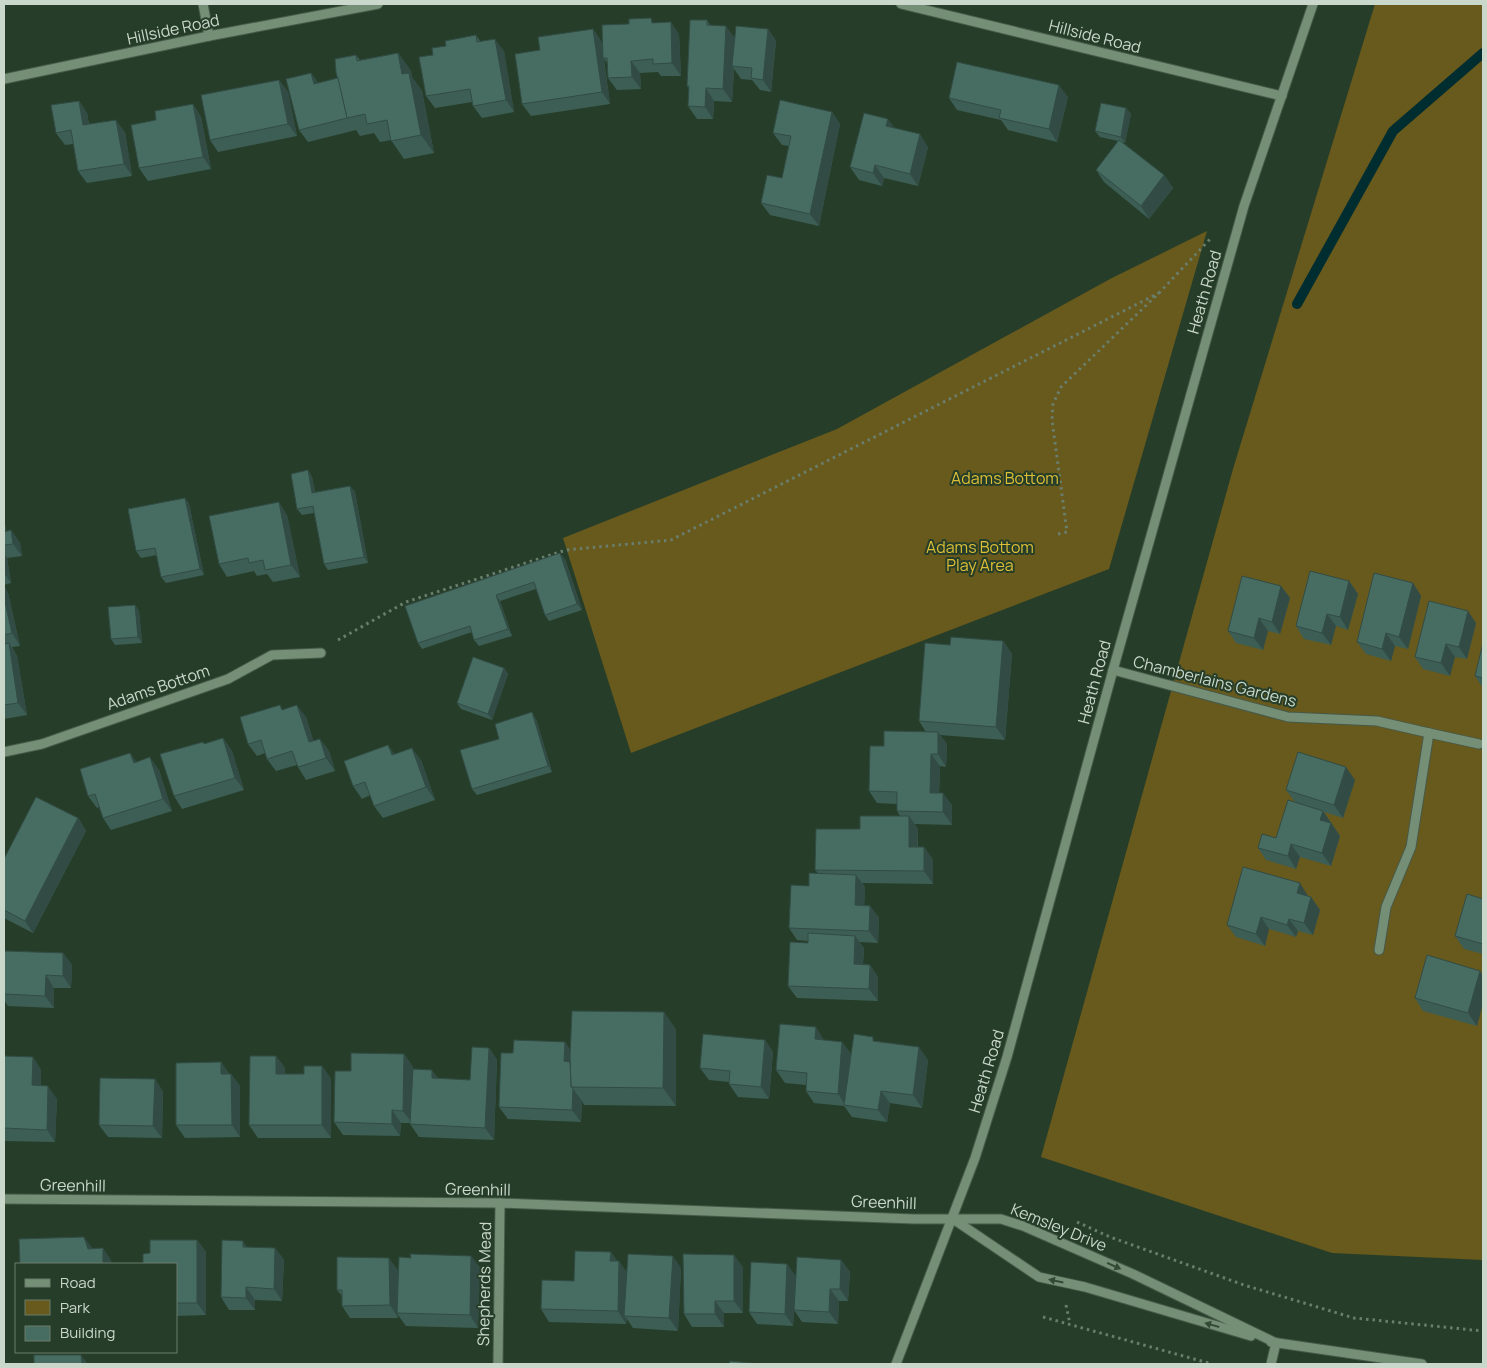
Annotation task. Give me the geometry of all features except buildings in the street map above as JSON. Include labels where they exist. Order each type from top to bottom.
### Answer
[{"type":"street","points":[[203,4],[209,36]]},
{"type":"street","name":"Hillside Road","points":[[4,79],[209,36],[378,4]]},
{"type":"street","name":"Hillside Road","points":[[902,4],[1282,96]]},
{"type":"street","name":"Heath Road","points":[[896,1364],[976,1158],[1007,1057],[1113,670],[1244,206],[1313,4]]},
{"type":"street","name":"Adams Bottom","points":[[4,752],[42,744],[228,679],[272,655],[322,653]]},
{"type":"street","name":"Chamberlains Gardens","points":[[1113,670],[1288,718],[1377,721],[1479,744]]},
{"type":"street","points":[[1379,950],[1386,907],[1411,847],[1429,733]]},
{"type":"street","name":"Greenhill","points":[[4,1199],[500,1204],[952,1219]]},
{"type":"street","name":"Shepherds Mead","points":[[498,1364],[500,1204]]},
{"type":"street","name":"Kemsley Drive","points":[[952,1219],[1001,1219],[1023,1226],[1132,1274],[1276,1343]]},
{"type":"street","name":"Kemsley Drive","points":[[952,1219],[1039,1278],[1085,1287],[1276,1343],[1422,1364]]},
{"type":"street","points":[[1272,1364],[1276,1343]]},
{"type":"path","points":[[1058,534],[1067,532],[1052,420],[1053,404],[1061,387],[1159,293],[1216,233]]},
{"type":"path","points":[[322,653],[340,639],[406,602],[566,550],[672,540],[1159,293]]},
{"type":"path","points":[[1077,1222],[1110,1237],[1244,1285],[1354,1318],[1483,1331]]},
{"type":"path","points":[[1043,1317],[1212,1364]]},
{"type":"green space","points":[[1375,4],[1483,4],[1483,1260],[1332,1253],[1041,1157],[1233,469]]},
{"type":"green space","name":"Adams Bottom","points":[[1207,231],[1109,569],[631,753],[563,538],[837,429],[1110,279]]},
{"type":"waterway","points":[[1297,304],[1393,131],[1483,53]]},
{"type":"park label","name":"Adams Bottom Play Area","points":[[980,556]]}]
